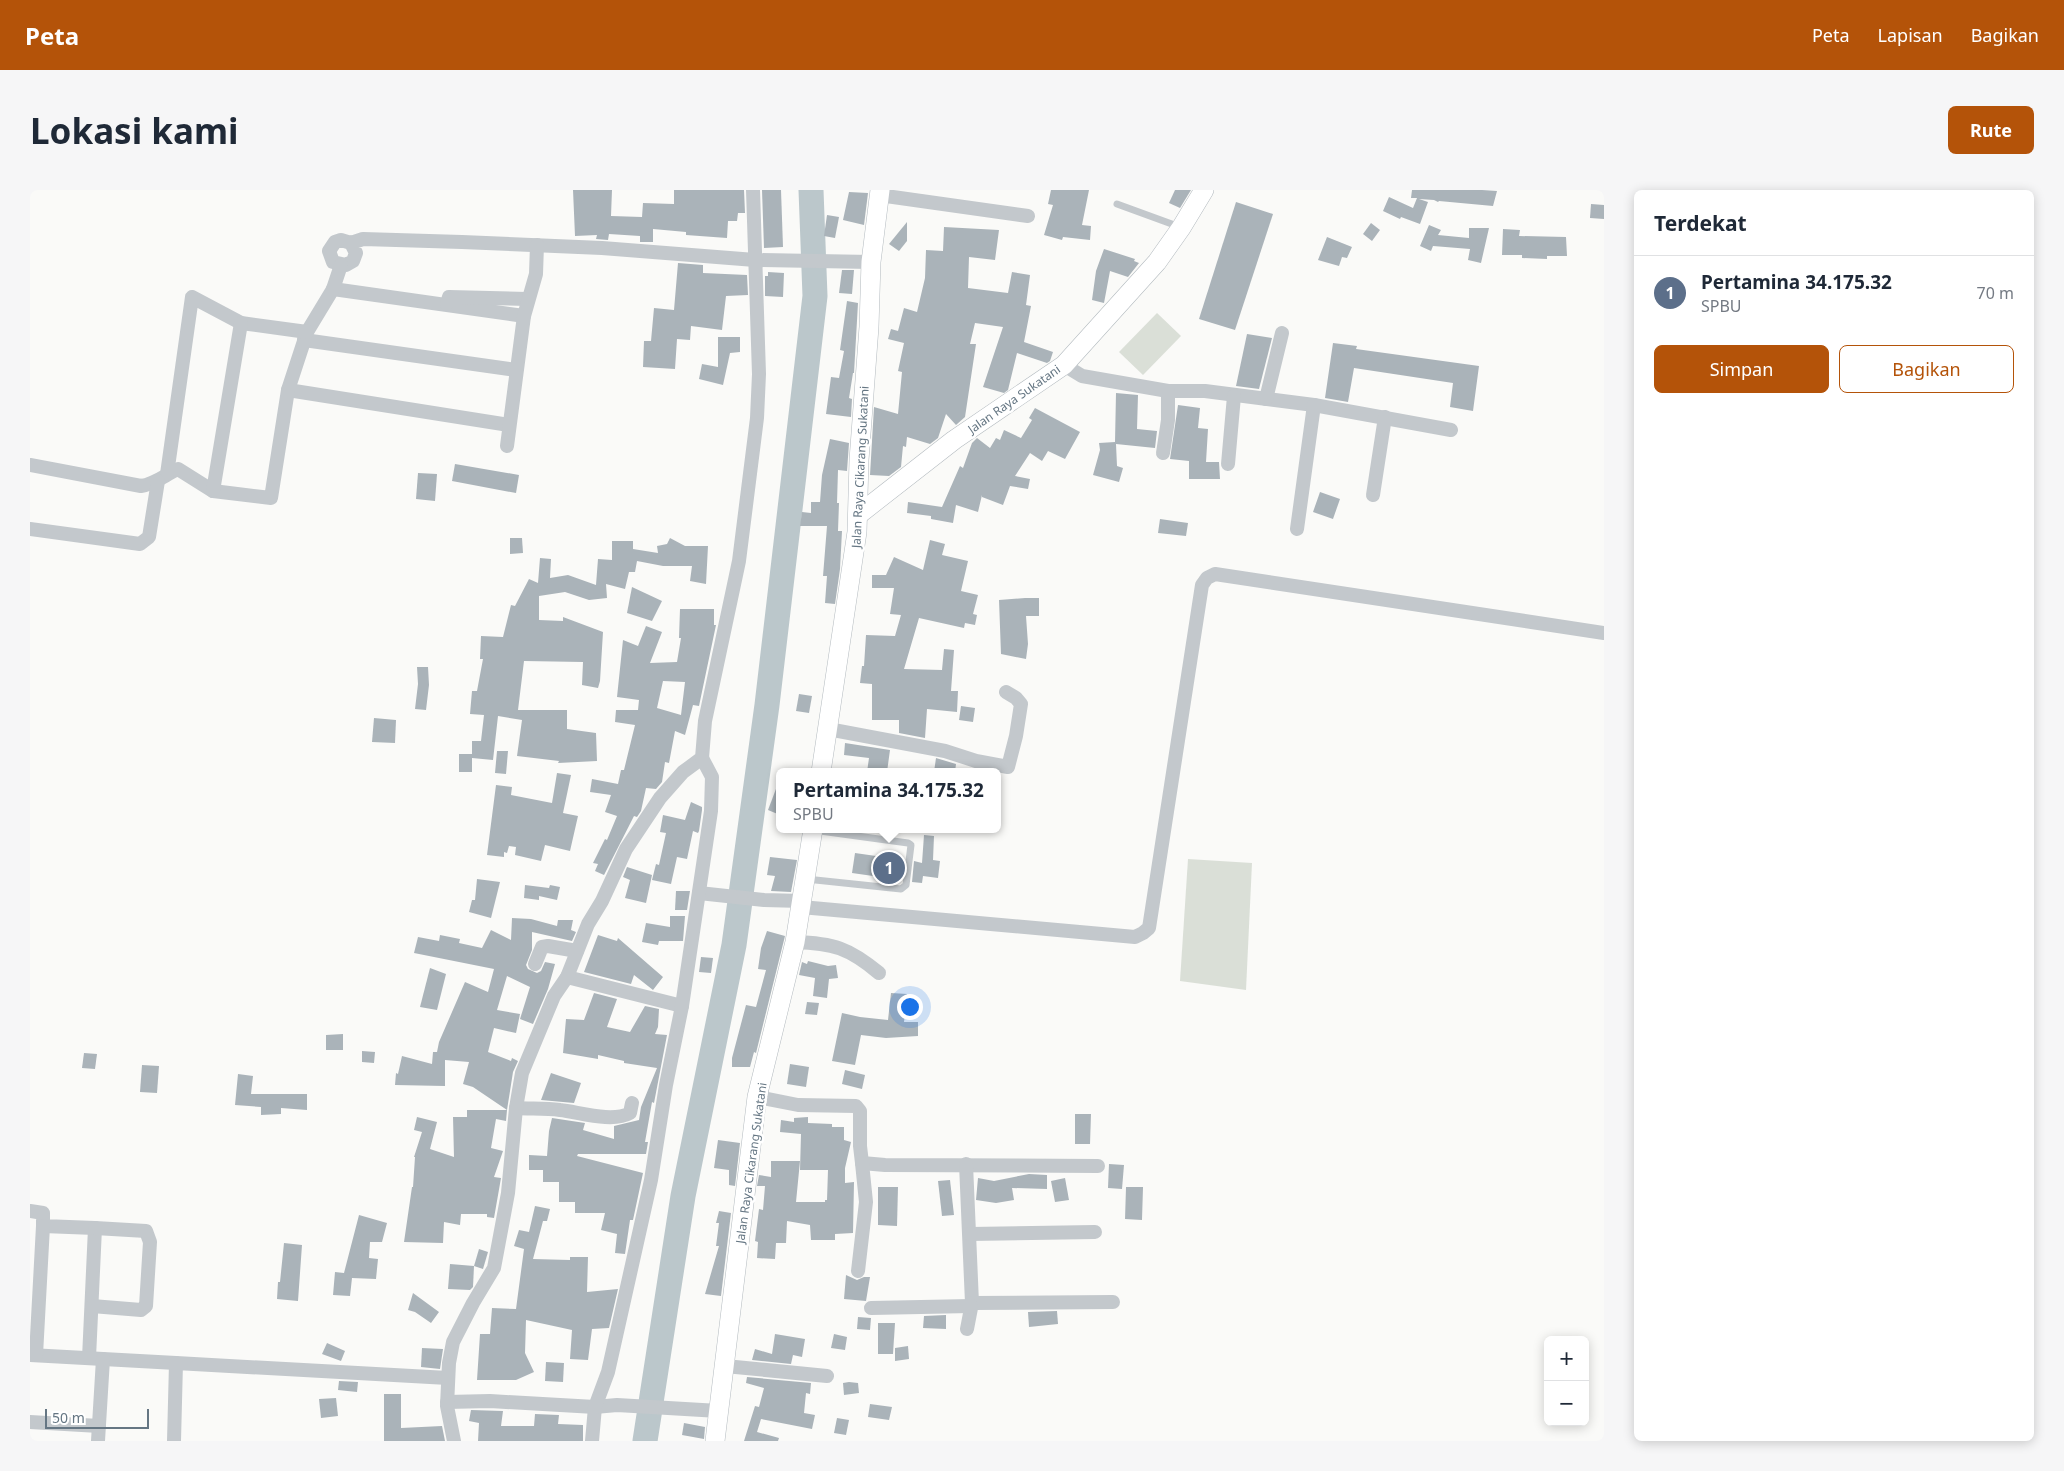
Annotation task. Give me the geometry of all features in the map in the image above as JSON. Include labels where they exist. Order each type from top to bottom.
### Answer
[{"type":"main road","name":"Jalan Raya Sukatani","points":[[858,515],[954,440],[1064,365],[1157,262],[1181,228],[1204,190]]},
{"type":"main road","name":"Jalan Raya Cikarang Sukatani","points":[[823,768],[854,560],[858,515],[863,262],[879,193]]},
{"type":"main road","name":"Jalan Raya Cikarang Sukatani","points":[[715,1441],[726,1366],[758,1097],[795,942],[812,833]]},
{"type":"street","points":[[592,1441],[595,1407],[608,1372],[647,1199],[682,1006],[711,811],[712,786],[709,768],[702,758],[705,721],[739,561],[755,434],[759,374],[753,190]]},
{"type":"street","points":[[879,193],[1028,216]]},
{"type":"street","points":[[351,244],[363,239],[402,239],[537,245],[755,260],[863,262]]},
{"type":"street","points":[[338,240],[351,244],[355,250],[355,258],[350,264],[341,265],[330,260],[330,247],[338,240]]},
{"type":"street","points":[[507,446],[524,316],[527,299],[536,274],[537,245]]},
{"type":"street","points":[[30,465],[141,486],[178,469],[213,491],[271,498],[288,390],[305,336],[333,289],[341,265]]},
{"type":"street","points":[[333,289],[524,316]]},
{"type":"street","points":[[30,529],[140,544],[149,537],[163,477],[192,297],[241,323],[305,336],[516,370]]},
{"type":"street","points":[[447,305],[449,297],[527,299]]},
{"type":"street","points":[[213,491],[241,323]]},
{"type":"street","points":[[1266,399],[1282,333]]},
{"type":"street","points":[[1064,365],[1082,376],[1168,391],[1205,391],[1314,405],[1451,430]]},
{"type":"street","points":[[288,390],[509,425]]},
{"type":"street","points":[[1163,454],[1168,420],[1168,391]]},
{"type":"street","points":[[1228,464],[1234,396]]},
{"type":"street","points":[[1296,529],[1314,405]]},
{"type":"street","points":[[1373,495],[1385,417]]},
{"type":"street","points":[[700,893],[1135,937],[1144,933],[1149,928],[1202,585],[1206,578],[1215,574],[1604,632]]},
{"type":"street","points":[[828,729],[945,751],[976,761],[1008,767],[1016,736],[1020,704],[1016,698],[1006,692]]},
{"type":"street","points":[[454,1441],[447,1402],[453,1342],[494,1268],[496,1261],[508,1193],[516,1108],[522,1073],[547,1011],[567,977],[588,924],[637,831],[666,791],[683,772],[702,758]]},
{"type":"street","points":[[795,942],[824,943],[842,948],[862,958],[879,972]]},
{"type":"street","points":[[535,964],[542,948],[548,946],[577,951]]},
{"type":"street","points":[[567,977],[682,1006]]},
{"type":"street","points":[[758,1097],[798,1105],[856,1106],[860,1111],[860,1146],[866,1202],[858,1271]]},
{"type":"street","points":[[516,1108],[559,1110],[590,1116],[620,1116],[630,1113],[632,1103]]},
{"type":"street","points":[[862,1163],[884,1165],[1098,1166]]},
{"type":"street","points":[[966,1164],[970,1234],[971,1305],[967,1330]]},
{"type":"street","points":[[30,1211],[44,1213],[33,1355],[448,1378]]},
{"type":"street","points":[[43,1226],[146,1230],[150,1242],[146,1306],[141,1310],[92,1306]]},
{"type":"street","points":[[89,1358],[95,1228]]},
{"type":"street","points":[[970,1234],[1095,1232]]},
{"type":"street","points":[[871,1308],[1113,1302]]},
{"type":"street","points":[[98,1441],[103,1359]]},
{"type":"street","points":[[174,1441],[176,1364]]},
{"type":"street","points":[[726,1366],[826,1376]]},
{"type":"street","points":[[447,1402],[490,1401],[595,1407],[617,1405],[676,1410],[720,1411]]},
{"type":"street","points":[[30,1422],[99,1426]]},
{"type":"lane","points":[[1117,204],[1181,228]]},
{"type":"lane","points":[[805,878],[901,889],[906,885],[912,845],[835,833]]},
{"type":"shaded area","points":[[1157,313],[1181,336],[1143,375],[1119,352]]},
{"type":"shaded area","points":[[1188,859],[1252,863],[1246,990],[1180,981]]},
{"type":"building","points":[[573,190],[612,190],[611,216],[642,217],[643,203],[674,204],[674,190],[744,190],[745,213],[738,213],[737,221],[728,221],[727,238],[686,235],[686,232],[653,229],[653,242],[640,242],[640,236],[609,234],[608,240],[596,239],[597,235],[575,236]]},
{"type":"building","points":[[762,190],[781,190],[783,247],[764,248]]},
{"type":"building","points":[[1051,190],[1089,190],[1082,225],[1091,226],[1090,240],[1063,237],[1062,240],[1044,235],[1053,205],[1048,204]]},
{"type":"building","points":[[1175,190],[1191,190],[1180,208],[1169,203]]},
{"type":"building","points":[[1412,190],[1497,191],[1493,206],[1419,199],[1428,202],[1420,224],[1401,217],[1400,219],[1383,211],[1389,197],[1413,208],[1417,198],[1411,198]]},
{"type":"building","points":[[849,192],[868,193],[864,225],[843,220]]},
{"type":"building","points":[[1236,202],[1273,214],[1235,330],[1199,319]]},
{"type":"building","points":[[1591,204],[1604,205],[1604,219],[1590,218]]},
{"type":"building","points":[[827,215],[839,217],[835,238],[824,236]]},
{"type":"building","points":[[907,222],[907,241],[899,251],[889,244]]},
{"type":"building","points":[[1371,223],[1380,230],[1372,241],[1363,234]]},
{"type":"building","points":[[1429,225],[1441,230],[1438,235],[1469,238],[1469,228],[1489,228],[1481,263],[1468,260],[1470,249],[1433,246],[1431,251],[1420,246]]},
{"type":"building","points":[[944,227],[999,230],[995,260],[969,257],[968,288],[1008,293],[1012,272],[1030,275],[1026,305],[1031,306],[1024,342],[1053,352],[1050,361],[1047,363],[1017,353],[1008,390],[1004,393],[983,387],[1003,327],[975,323],[970,344],[976,344],[965,417],[956,425],[946,414],[938,438],[930,444],[907,437],[906,447],[903,446],[901,467],[889,476],[870,475],[874,407],[898,414],[902,372],[898,371],[904,343],[888,339],[891,329],[898,331],[904,308],[917,312],[925,278],[926,250],[943,251]]},
{"type":"building","points":[[1503,229],[1520,230],[1519,236],[1566,237],[1567,256],[1547,256],[1547,259],[1522,258],[1522,255],[1502,255]]},
{"type":"building","points":[[1327,237],[1352,247],[1347,258],[1342,257],[1339,266],[1318,260]]},
{"type":"building","points":[[1104,249],[1135,259],[1134,261],[1139,263],[1128,277],[1110,271],[1104,303],[1092,300],[1096,271]]},
{"type":"building","points":[[678,263],[703,265],[703,273],[747,275],[748,295],[726,296],[722,330],[691,326],[690,340],[677,339],[675,369],[643,367],[644,341],[651,341],[654,308],[674,310]]},
{"type":"building","points":[[842,270],[854,270],[852,294],[839,293]]},
{"type":"building","points":[[768,272],[784,273],[783,297],[765,296],[765,276],[768,276]]},
{"type":"building","points":[[847,301],[858,303],[854,373],[849,398],[852,399],[851,417],[826,414],[831,377],[839,378],[844,351],[840,350]]},
{"type":"building","points":[[1247,334],[1272,338],[1259,389],[1236,386]]},
{"type":"building","points":[[718,337],[740,337],[740,352],[730,353],[723,385],[699,379],[702,364],[718,367]]},
{"type":"building","points":[[1333,343],[1357,346],[1356,349],[1479,366],[1473,411],[1450,407],[1453,383],[1354,368],[1348,402],[1325,398]]},
{"type":"building","points":[[1116,393],[1138,395],[1137,429],[1157,431],[1155,448],[1116,444],[1117,466],[1123,468],[1119,482],[1093,475],[1100,450],[1099,443],[1115,442]]},
{"type":"building","points":[[1178,405],[1200,408],[1198,428],[1208,429],[1206,462],[1219,462],[1220,479],[1189,479],[1189,461],[1170,459]]},
{"type":"building","points":[[1035,408],[1080,432],[1065,459],[1048,451],[1042,461],[1030,453],[1015,476],[1030,479],[1028,489],[1010,486],[1003,505],[982,497],[982,495],[978,512],[956,505],[953,523],[931,519],[931,516],[907,513],[908,502],[942,507],[960,466],[963,468],[972,443],[977,438],[990,448],[996,438],[1000,440],[1004,430],[1021,438],[1032,420],[1029,418]]},
{"type":"building","points":[[830,439],[849,443],[847,471],[838,470],[838,531],[842,531],[840,569],[835,604],[825,603],[827,576],[823,576],[827,526],[800,526],[802,512],[811,513],[811,502],[820,502],[822,475]]},
{"type":"building","points":[[455,464],[519,475],[516,493],[452,481]]},
{"type":"building","points":[[418,473],[437,474],[435,501],[416,499]]},
{"type":"building","points":[[1320,492],[1340,499],[1333,519],[1313,512]]},
{"type":"building","points":[[1160,519],[1188,523],[1186,536],[1158,533]]},
{"type":"building","points":[[510,538],[522,538],[523,553],[510,554]]},
{"type":"building","points":[[670,538],[685,546],[708,546],[706,584],[690,581],[692,566],[663,566],[637,561],[635,572],[629,572],[625,589],[606,584],[607,598],[589,600],[565,592],[539,596],[539,620],[563,621],[563,617],[603,632],[600,681],[598,688],[582,685],[583,662],[524,661],[518,710],[567,710],[567,729],[596,733],[597,761],[558,763],[559,761],[517,756],[522,720],[498,716],[493,760],[472,758],[472,772],[459,772],[459,754],[472,754],[472,741],[481,741],[484,715],[470,714],[472,691],[477,691],[483,659],[480,659],[481,636],[503,637],[511,605],[515,606],[529,579],[538,583],[540,558],[551,559],[550,578],[568,575],[596,585],[598,559],[612,560],[612,541],[633,541],[633,549],[658,553],[657,546],[667,544]]},
{"type":"building","points":[[930,540],[945,544],[942,555],[968,561],[961,591],[978,595],[973,614],[977,615],[975,625],[965,623],[964,628],[919,618],[904,669],[942,670],[944,649],[954,650],[951,691],[958,691],[957,712],[927,709],[925,738],[899,733],[899,720],[872,720],[872,684],[860,683],[862,666],[864,666],[866,635],[895,636],[901,615],[890,614],[894,588],[872,588],[872,575],[886,575],[894,557],[923,570]]},
{"type":"building","points":[[632,587],[662,601],[652,621],[627,613]]},
{"type":"building","points":[[1039,598],[1039,616],[1026,616],[1028,644],[1026,659],[1001,654],[999,600]]},
{"type":"building","points":[[680,609],[714,609],[714,625],[716,625],[699,706],[693,705],[685,735],[675,731],[669,763],[665,762],[662,782],[656,789],[646,788],[641,811],[637,817],[634,816],[604,875],[595,871],[598,864],[593,863],[605,839],[607,840],[617,816],[605,812],[611,795],[590,792],[592,779],[618,784],[621,770],[624,770],[635,725],[615,722],[616,710],[638,710],[639,700],[617,697],[623,640],[638,646],[646,626],[662,632],[650,663],[677,662],[681,638],[679,638]],"holes":[[[663,681],[685,682],[681,715],[657,708]]]},
{"type":"building","points":[[417,667],[428,667],[429,685],[426,710],[415,709],[418,684]]},
{"type":"building","points":[[799,694],[812,696],[809,713],[796,711]]},
{"type":"building","points":[[961,706],[975,708],[973,722],[959,720]]},
{"type":"building","points":[[374,718],[396,720],[395,743],[372,742]]},
{"type":"building","points":[[845,743],[890,750],[888,768],[868,768],[869,758],[844,755]]},
{"type":"building","points":[[497,751],[508,751],[506,774],[495,773]]},
{"type":"building","points":[[936,758],[956,764],[956,768],[935,768]]},
{"type":"building","points":[[557,773],[571,775],[563,813],[578,816],[570,851],[545,845],[541,861],[515,855],[516,847],[509,846],[507,853],[504,852],[504,857],[487,855],[496,785],[512,787],[511,795],[552,803]]},
{"type":"building","points":[[776,789],[776,813],[768,810]]},
{"type":"building","points":[[691,802],[702,807],[702,810],[699,831],[698,833],[693,831],[687,859],[677,857],[671,884],[652,880],[656,864],[659,865],[666,833],[660,832],[663,815],[685,820]]},
{"type":"building","points":[[924,835],[934,836],[933,860],[940,861],[938,878],[923,876],[922,883],[912,882],[914,861],[922,863]]},
{"type":"building","points":[[855,853],[904,860],[901,880],[852,873]]},
{"type":"building","points":[[770,857],[797,860],[791,892],[771,891],[775,876],[767,875]]},
{"type":"building","points":[[627,867],[652,875],[646,903],[625,898],[630,880],[623,877]]},
{"type":"building","points":[[477,879],[500,882],[491,918],[469,912],[472,900],[475,900]]},
{"type":"building","points":[[525,885],[549,888],[550,885],[560,887],[557,900],[539,896],[539,900],[524,898]]},
{"type":"building","points":[[676,891],[690,891],[687,910],[675,910]]},
{"type":"building","points":[[670,916],[685,916],[683,941],[659,941],[658,945],[642,942],[646,923],[670,927]]},
{"type":"building","points":[[512,918],[531,919],[557,926],[558,920],[573,920],[571,930],[576,932],[572,941],[532,932],[532,950],[526,965],[528,969],[537,973],[541,971],[545,962],[555,964],[548,989],[533,1024],[520,1019],[530,987],[507,976],[497,1010],[520,1014],[516,1033],[494,1028],[488,1052],[511,1061],[512,1058],[518,1061],[513,1072],[507,1110],[473,1087],[463,1084],[469,1062],[445,1060],[445,1086],[395,1085],[396,1073],[398,1074],[402,1056],[432,1064],[433,1052],[437,1052],[439,1042],[465,982],[488,992],[494,969],[414,953],[418,937],[439,941],[440,935],[460,939],[459,943],[482,948],[491,930],[511,940]]},
{"type":"building","points":[[767,931],[785,936],[756,1053],[754,1052],[750,1067],[732,1067],[732,1058],[746,1005],[756,1007],[766,970],[758,969],[761,948]]},
{"type":"building","points":[[598,935],[617,941],[618,938],[663,977],[653,990],[634,975],[631,984],[584,972]]},
{"type":"building","points":[[701,957],[713,958],[711,973],[699,972]]},
{"type":"building","points":[[808,961],[828,966],[836,965],[838,978],[829,979],[827,998],[813,996],[815,978],[799,975],[802,962],[807,964]]},
{"type":"building","points":[[430,968],[446,974],[437,1010],[420,1007]]},
{"type":"building","points":[[594,993],[617,999],[607,1027],[630,1032],[645,1006],[659,1009],[658,1027],[655,1034],[667,1035],[654,1103],[652,1102],[645,1142],[648,1142],[646,1154],[578,1154],[577,1156],[643,1173],[633,1220],[630,1220],[625,1254],[615,1253],[617,1234],[601,1230],[605,1213],[575,1213],[575,1202],[559,1202],[559,1182],[543,1182],[543,1170],[529,1170],[529,1155],[547,1156],[552,1118],[585,1123],[583,1130],[614,1139],[614,1126],[639,1120],[641,1107],[657,1068],[624,1063],[624,1061],[598,1055],[598,1059],[563,1053],[566,1019],[584,1020]]},
{"type":"building","points":[[891,993],[907,994],[904,1022],[918,1022],[918,1036],[886,1038],[861,1035],[855,1065],[832,1061],[842,1013],[888,1020]]},
{"type":"building","points":[[807,1002],[819,1003],[817,1015],[805,1014]]},
{"type":"building","points":[[343,1034],[343,1050],[326,1050],[326,1035]]},
{"type":"building","points":[[362,1051],[375,1052],[374,1063],[362,1062]]},
{"type":"building","points":[[84,1053],[97,1054],[95,1069],[82,1068]]},
{"type":"building","points":[[790,1064],[809,1067],[806,1087],[787,1084]]},
{"type":"building","points":[[142,1065],[159,1066],[157,1093],[140,1092]]},
{"type":"building","points":[[845,1070],[865,1075],[862,1089],[842,1084]]},
{"type":"building","points":[[551,1073],[581,1083],[574,1103],[541,1100]]},
{"type":"building","points":[[238,1074],[253,1076],[251,1094],[307,1094],[307,1110],[281,1108],[281,1114],[261,1115],[261,1107],[235,1105]]},
{"type":"building","points":[[467,1110],[507,1110],[506,1121],[496,1119],[491,1148],[503,1151],[494,1177],[501,1178],[494,1218],[487,1217],[487,1214],[461,1214],[460,1225],[444,1222],[443,1243],[404,1242],[413,1187],[414,1157],[422,1132],[414,1130],[417,1117],[437,1122],[430,1149],[454,1157],[453,1117],[467,1117]]},
{"type":"building","points":[[1075,1114],[1091,1114],[1090,1144],[1075,1144]]},
{"type":"building","points":[[808,1117],[808,1123],[832,1124],[832,1127],[844,1127],[844,1140],[851,1142],[845,1168],[845,1183],[854,1182],[853,1233],[835,1234],[835,1240],[811,1240],[810,1225],[787,1221],[786,1243],[776,1243],[775,1259],[757,1258],[758,1242],[755,1241],[759,1209],[763,1210],[765,1186],[757,1186],[759,1175],[771,1177],[771,1161],[800,1161],[796,1202],[825,1202],[827,1200],[828,1170],[800,1170],[801,1134],[780,1132],[781,1120],[794,1122],[794,1118]]},
{"type":"building","points":[[718,1140],[740,1143],[735,1186],[729,1185],[729,1170],[714,1168]]},
{"type":"building","points":[[1109,1164],[1124,1165],[1122,1189],[1108,1188]]},
{"type":"building","points":[[1029,1174],[1047,1175],[1047,1189],[1012,1188],[1014,1200],[996,1203],[976,1200],[978,1178],[994,1181]]},
{"type":"building","points":[[1065,1178],[1069,1200],[1055,1202],[1051,1181]]},
{"type":"building","points":[[950,1180],[954,1215],[942,1216],[938,1181]]},
{"type":"building","points":[[878,1187],[898,1187],[897,1226],[878,1225]]},
{"type":"building","points":[[1126,1187],[1143,1187],[1142,1220],[1125,1219]]},
{"type":"building","points":[[535,1206],[550,1209],[547,1221],[543,1221],[533,1259],[570,1260],[570,1257],[588,1257],[587,1292],[618,1289],[609,1328],[592,1329],[588,1360],[570,1359],[572,1330],[526,1320],[525,1353],[534,1372],[516,1380],[477,1380],[480,1334],[490,1334],[492,1308],[516,1309],[524,1249],[514,1246],[519,1230],[529,1232]]},
{"type":"building","points":[[719,1211],[731,1213],[721,1296],[705,1294],[719,1246],[716,1246],[719,1223],[716,1223]]},
{"type":"building","points":[[359,1215],[387,1223],[382,1242],[370,1242],[369,1258],[378,1259],[376,1279],[352,1278],[350,1296],[333,1295],[335,1272],[344,1273]]},
{"type":"building","points":[[284,1243],[302,1245],[298,1301],[277,1299]]},
{"type":"building","points":[[479,1249],[488,1252],[483,1269],[474,1266]]},
{"type":"building","points":[[450,1264],[474,1266],[473,1287],[470,1290],[448,1289]]},
{"type":"building","points":[[846,1275],[857,1280],[870,1277],[866,1301],[844,1299]]},
{"type":"building","points":[[413,1293],[439,1312],[431,1323],[415,1312],[408,1310]]},
{"type":"building","points":[[1057,1311],[1058,1324],[1029,1327],[1028,1312]]},
{"type":"building","points":[[946,1315],[946,1329],[923,1328],[924,1316]]},
{"type":"building","points":[[858,1317],[871,1318],[870,1330],[857,1329]]},
{"type":"building","points":[[878,1323],[895,1323],[893,1354],[878,1354]]},
{"type":"building","points":[[775,1334],[805,1339],[802,1357],[793,1355],[791,1364],[752,1360],[755,1349],[772,1354]]},
{"type":"building","points":[[834,1334],[847,1337],[845,1350],[831,1348]]},
{"type":"building","points":[[327,1343],[345,1351],[341,1361],[322,1354]]},
{"type":"building","points":[[908,1346],[909,1359],[895,1361],[895,1348]]},
{"type":"building","points":[[422,1348],[443,1349],[440,1369],[421,1367]]},
{"type":"building","points":[[546,1362],[564,1363],[563,1382],[545,1381]]},
{"type":"building","points":[[747,1377],[811,1383],[810,1394],[806,1393],[804,1413],[815,1415],[812,1429],[761,1419],[757,1432],[779,1438],[778,1441],[744,1441],[755,1406],[759,1407],[764,1388],[746,1383]]},
{"type":"building","points":[[339,1381],[358,1382],[357,1392],[338,1390]]},
{"type":"building","points":[[843,1383],[858,1383],[859,1393],[844,1395]]},
{"type":"building","points":[[384,1394],[401,1394],[401,1428],[442,1426],[445,1441],[384,1441]]},
{"type":"building","points":[[336,1398],[338,1416],[321,1418],[319,1399]]},
{"type":"building","points":[[870,1404],[892,1407],[889,1420],[868,1417]]},
{"type":"building","points":[[471,1410],[503,1411],[501,1426],[534,1426],[535,1414],[559,1415],[558,1424],[583,1425],[583,1441],[478,1441],[479,1423],[469,1421]]},
{"type":"building","points":[[837,1418],[849,1420],[846,1435],[834,1433]]},
{"type":"building","points":[[684,1423],[705,1427],[704,1439],[682,1435]]},
{"type":"waterway","points":[[645,1441],[683,1196],[734,945],[767,705],[815,296],[811,190]]},
{"type":"place","name":"Pertamina 34.175.32","points":[[889,868]]}]
